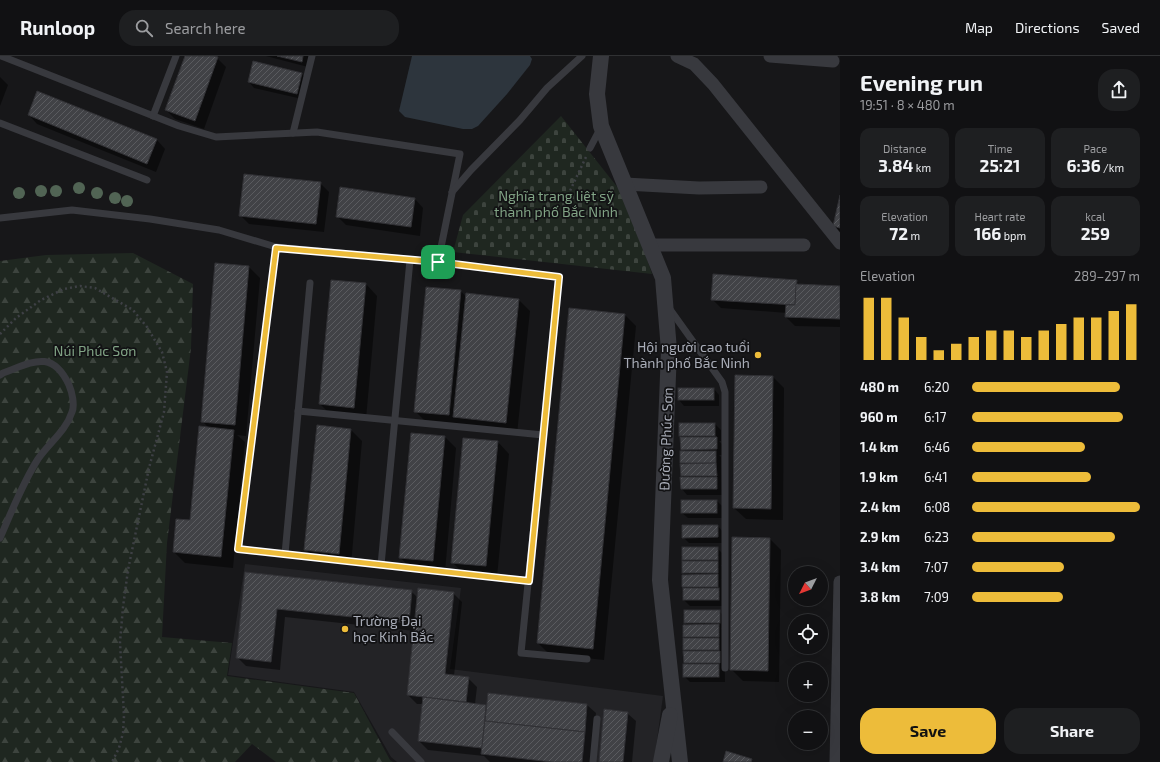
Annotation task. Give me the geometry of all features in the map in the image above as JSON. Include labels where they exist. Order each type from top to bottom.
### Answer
[{"type":"street","name":"Đường Phúc Sơn","points":[[601,56],[598,94],[601,126],[663,278],[669,350],[660,580],[680,762]]},
{"type":"street","points":[[677,56],[694,64],[713,84],[840,243]]},
{"type":"street","points":[[770,56],[833,61]]},
{"type":"street","points":[[625,184],[699,188],[762,187]]},
{"type":"street","points":[[650,245],[804,244]]},
{"type":"street","points":[[836,762],[840,582]]},
{"type":"street","points":[[661,762],[674,701]]},
{"type":"lane","points":[[1,56],[179,126],[216,138],[316,132],[460,154],[438,262]]},
{"type":"lane","points":[[153,116],[176,56]]},
{"type":"lane","points":[[293,133],[312,56]]},
{"type":"lane","points":[[452,193],[471,170],[520,120],[547,88],[582,56]]},
{"type":"lane","points":[[0,123],[147,180]]},
{"type":"lane","points":[[590,148],[601,126]]},
{"type":"lane","points":[[0,218],[72,210],[150,219],[219,230],[276,248],[438,262],[559,277],[521,652],[587,659]]},
{"type":"lane","points":[[276,248],[238,549],[529,581]]},
{"type":"lane","points":[[381,565],[410,260]]},
{"type":"lane","points":[[284,554],[310,283]]},
{"type":"lane","points":[[665,303],[722,382],[725,392],[725,668]]},
{"type":"lane","points":[[0,375],[39,360],[53,364],[64,374],[71,391],[73,410],[68,422],[40,457],[27,477],[0,538]]},
{"type":"lane","points":[[298,411],[543,435]]},
{"type":"lane","points":[[593,762],[597,719]]},
{"type":"lane","points":[[392,732],[421,762]]},
{"type":"path","points":[[568,195],[590,148]]},
{"type":"path","points":[[0,334],[16,318],[41,300],[64,289],[80,286],[95,288],[133,310],[147,327],[162,352],[167,372],[164,412],[149,468],[128,570],[120,642],[124,716],[123,733],[119,748],[112,762]]},
{"type":"shaded area","points":[[412,56],[530,56],[532,59],[530,65],[507,94],[478,126],[472,129],[463,129],[405,117],[399,111]]},
{"type":"shaded area","name":"Trường Đại học Kinh Bắc","points":[[245,564],[461,588],[450,669],[663,696],[654,762],[397,762],[391,757],[354,692],[228,675]]},
{"type":"green space","name":"Nghĩa trang liệt sỹ thành phố Bắc Ninh","points":[[561,116],[622,193],[630,209],[652,274],[453,252],[463,215]]},
{"type":"green space","name":"Núi Phúc Sơn","points":[[133,253],[193,284],[191,348],[167,543],[162,637],[232,643],[227,676],[354,693],[390,760],[393,762],[276,762],[252,744],[235,762],[0,762],[0,261],[46,255]]},
{"type":"building","points":[[185,56],[218,57],[195,121],[165,110]]},
{"type":"building","points":[[277,56],[303,56],[302,62]]},
{"type":"building","points":[[253,61],[302,73],[297,94],[248,82]]},
{"type":"building","points":[[37,91],[157,139],[147,164],[28,115]]},
{"type":"building","points":[[244,174],[321,182],[316,224],[239,216]]},
{"type":"building","points":[[340,187],[415,198],[411,227],[336,217]]},
{"type":"building","points":[[840,195],[840,228],[833,226]]},
{"type":"building","points":[[215,263],[249,266],[235,425],[201,422]]},
{"type":"building","points":[[713,274],[797,280],[795,305],[711,300]]},
{"type":"building","points":[[331,280],[366,283],[354,408],[319,404]]},
{"type":"building","points":[[796,284],[840,286],[840,319],[785,317],[786,305],[795,305]]},
{"type":"building","points":[[426,287],[461,290],[449,415],[414,412]]},
{"type":"building","points":[[466,293],[519,299],[506,423],[453,417]]},
{"type":"building","points":[[569,308],[625,314],[593,649],[537,643]]},
{"type":"building","points":[[735,375],[773,376],[771,509],[733,508]]},
{"type":"building","points":[[678,388],[714,388],[714,400],[678,400]]},
{"type":"building","points":[[679,423],[715,423],[715,436],[679,436]]},
{"type":"building","points":[[317,425],[351,429],[339,554],[304,550]]},
{"type":"building","points":[[199,426],[234,430],[221,557],[173,552],[176,519],[190,520]]},
{"type":"building","points":[[411,433],[445,436],[433,561],[399,558]]},
{"type":"building","points":[[680,437],[717,437],[717,449],[681,450]]},
{"type":"building","points":[[463,438],[498,441],[486,566],[451,563]]},
{"type":"building","points":[[680,451],[716,451],[716,463],[680,463]]},
{"type":"building","points":[[716,463],[717,476],[681,476],[680,464]]},
{"type":"building","points":[[680,477],[717,477],[717,489],[681,489]]},
{"type":"building","points":[[681,500],[717,500],[717,513],[681,513]]},
{"type":"building","points":[[682,525],[718,525],[718,537],[682,538]]},
{"type":"building","points":[[732,537],[770,538],[768,671],[730,670]]},
{"type":"building","points":[[682,547],[718,547],[718,560],[682,560]]},
{"type":"building","points":[[682,561],[718,561],[718,573],[682,573]]},
{"type":"building","points":[[245,572],[412,590],[409,623],[277,609],[271,662],[236,658]]},
{"type":"building","points":[[718,574],[718,587],[682,587],[682,575]]},
{"type":"building","points":[[418,588],[454,592],[445,674],[469,677],[466,702],[407,695]]},
{"type":"building","points":[[683,588],[719,588],[719,600],[683,600]]},
{"type":"building","points":[[684,610],[720,610],[720,623],[684,623]]},
{"type":"building","points":[[719,624],[719,637],[683,637],[683,625]]},
{"type":"building","points":[[683,638],[719,638],[719,650],[683,650]]},
{"type":"building","points":[[683,651],[720,651],[720,663],[684,663]]},
{"type":"building","points":[[683,664],[719,664],[719,677],[683,677]]},
{"type":"building","points":[[488,693],[587,704],[585,732],[485,721]]},
{"type":"building","points":[[423,697],[486,705],[482,748],[418,741]]},
{"type":"building","points":[[604,709],[628,712],[623,762],[599,762]]},
{"type":"building","points":[[485,721],[585,732],[582,762],[552,762],[481,754]]},
{"type":"building","points":[[726,751],[752,759],[751,762],[723,762]]},
{"type":"place","name":"Hội người cao tuổi Thành phố Bắc Ninh","points":[[758,355]]},
{"type":"place","name":"Trường Đại học Kinh Bắc","points":[[345,629]]},
{"type":"route","points":[[276,248],[438,262],[559,277],[529,581],[238,549],[276,248]]}]
